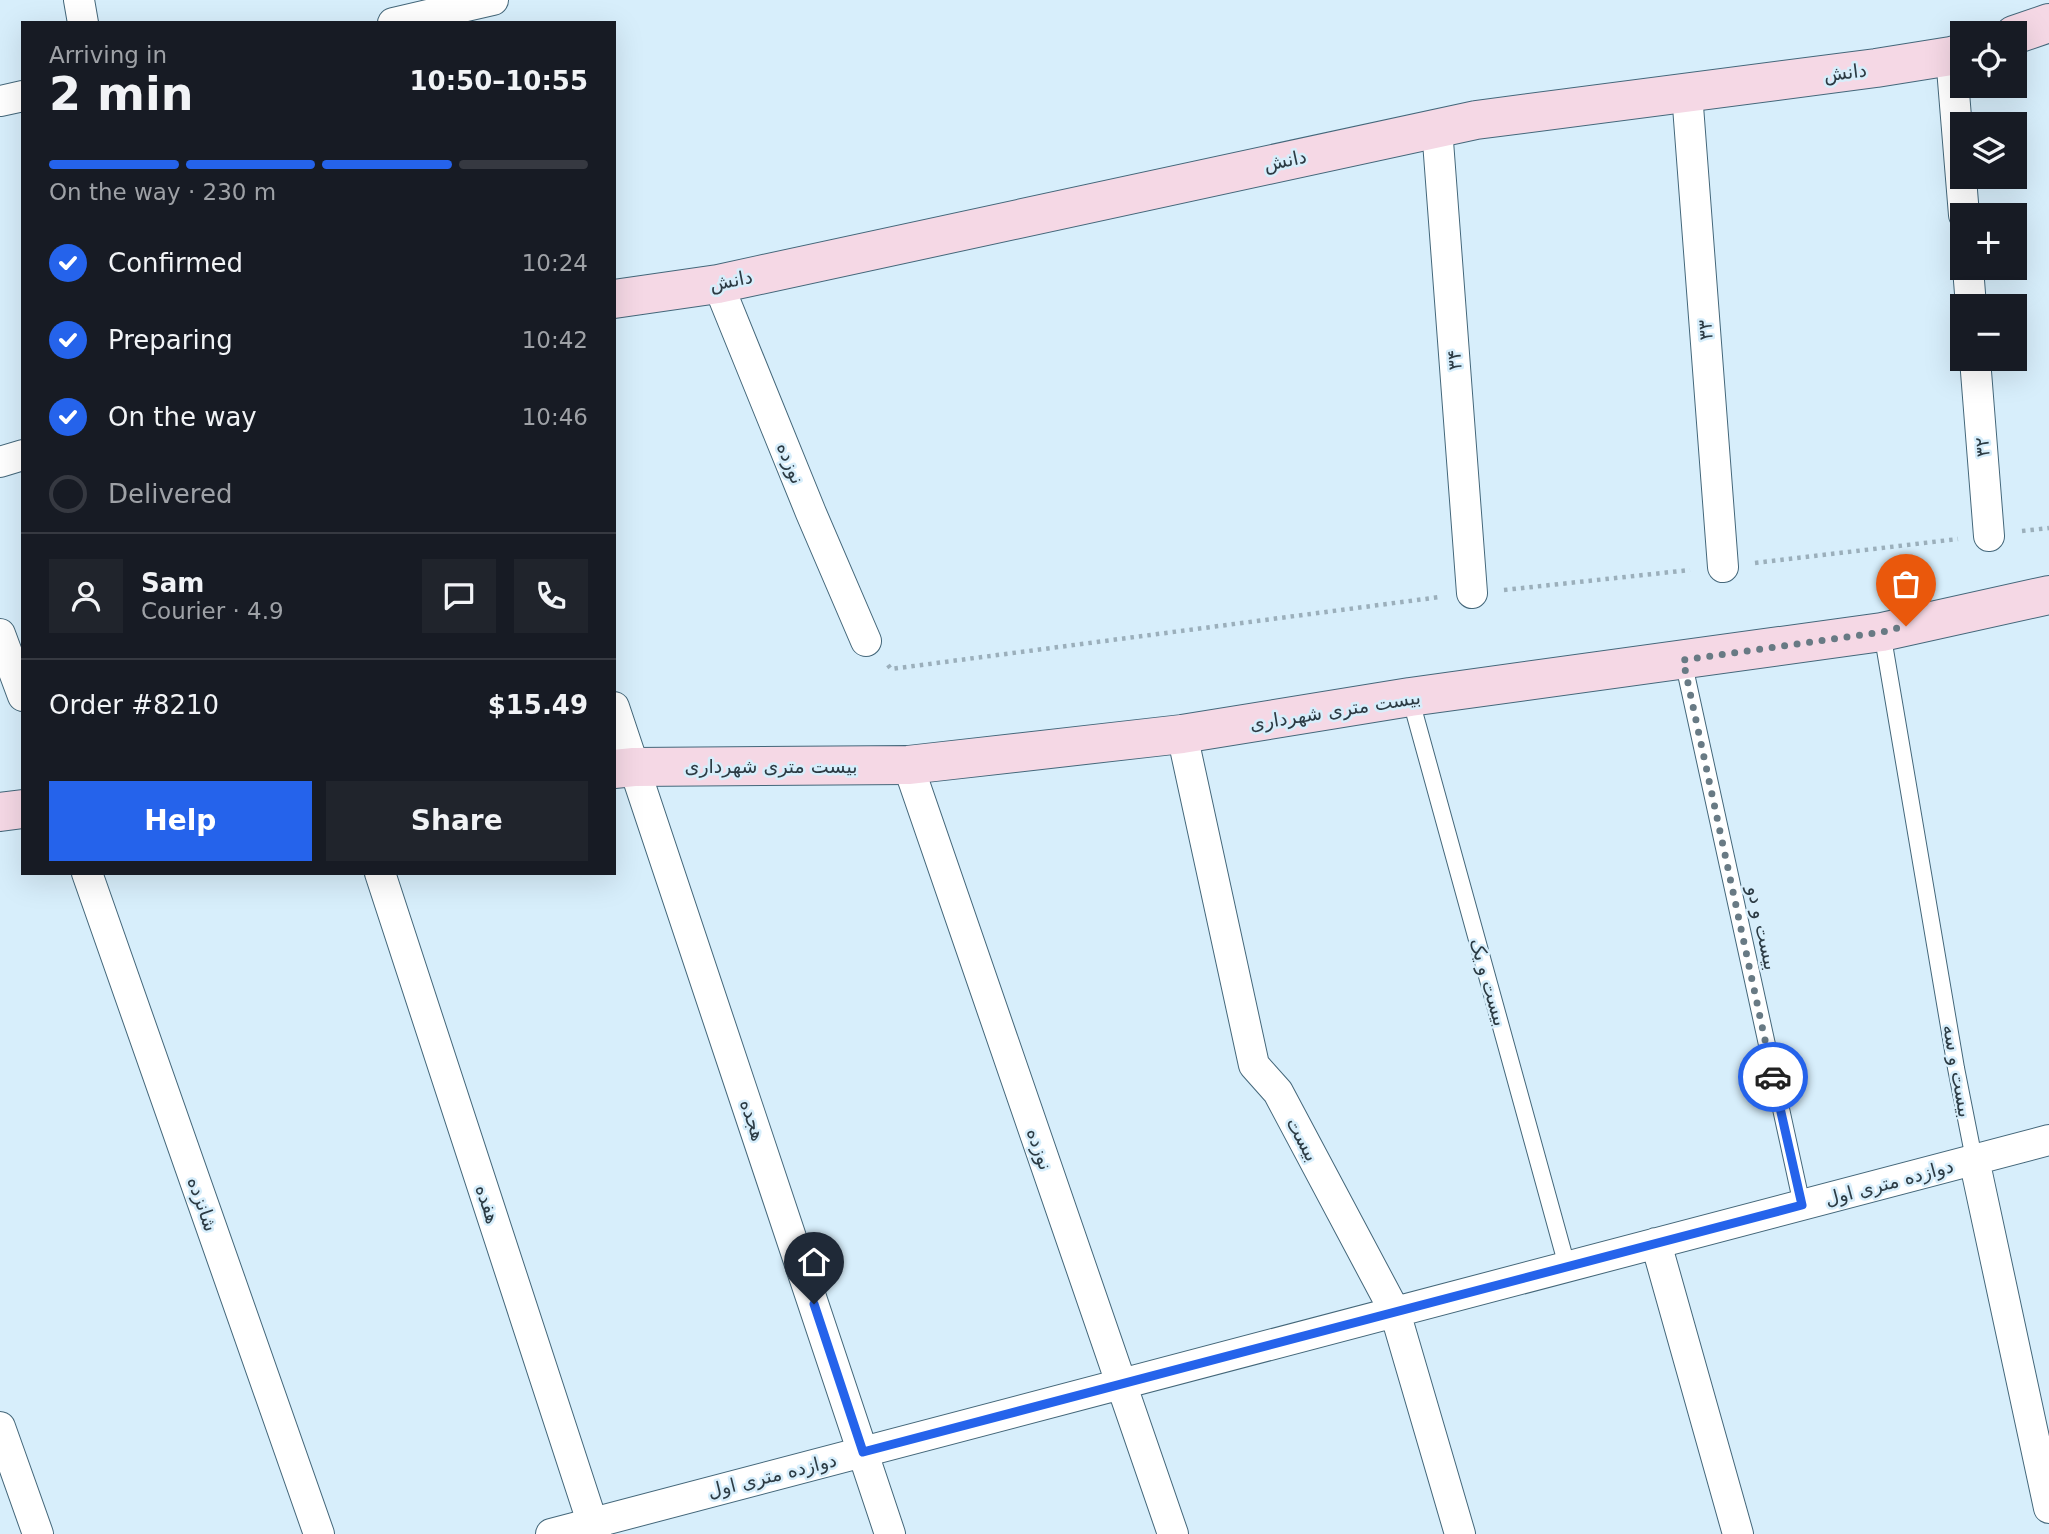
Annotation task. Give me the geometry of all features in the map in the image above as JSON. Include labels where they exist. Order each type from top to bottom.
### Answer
[{"type":"street","points":[[79,0],[83,21]]},
{"type":"street","points":[[402,21],[493,0]]},
{"type":"street","points":[[2027,31],[2049,23]]},
{"type":"street","name":"دانش","points":[[616,299],[719,284],[1476,120],[1876,68],[1950,55]]},
{"type":"street","name":"۳۳","points":[[1687,93],[1723,567]]},
{"type":"street","points":[[0,101],[21,96]]},
{"type":"street","points":[[1959,98],[1963,203]]},
{"type":"street","name":"۳۴","points":[[1437,128],[1472,593]]},
{"type":"street","name":"نوزده","points":[[719,284],[811,513],[866,641]]},
{"type":"street","name":"۳۲","points":[[1976,371],[1989,536]]},
{"type":"street","points":[[0,462],[21,456]]},
{"type":"street","name":"بیست متری شهرداری","points":[[624,768],[908,765],[1182,734],[1410,697],[1882,632],[2049,595]]},
{"type":"street","points":[[0,634],[21,690]]},
{"type":"street","name":"هجده","points":[[616,719],[624,768],[890,1534]]},
{"type":"street","name":"بیست","points":[[1182,734],[1254,1065],[1278,1092],[1395,1312],[1460,1534]]},
{"type":"street","name":"نوزده","points":[[908,765],[1172,1534]]},
{"type":"street","points":[[0,812],[21,809]]},
{"type":"street","name":"شانزده","points":[[88,875],[319,1534]]},
{"type":"street","name":"هفده","points":[[381,875],[595,1529]]},
{"type":"street","name":"دوازده متری اول","points":[[551,1534],[595,1529],[863,1452],[2049,1140]]},
{"type":"street","name":"بیست و سه","points":[[1974,1159],[2049,1508]]},
{"type":"street","points":[[1656,1243],[1738,1534]]},
{"type":"street","points":[[0,1427],[38,1534]]},
{"type":"lane","name":"بیست و سه","points":[[1882,632],[1974,1159]]},
{"type":"lane","name":"بیست و دو","points":[[1683,660],[1802,1205]]},
{"type":"lane","name":"بیست و یک","points":[[1410,697],[1567,1266]]},
{"type":"path","points":[[866,641],[891,669],[1472,593],[1723,567],[2049,528]]},
{"type":"way so far","points":[[1773,1077],[1683,660],[1882,632],[1906,626]]},
{"type":"route","points":[[814,1304],[863,1452],[1802,1205],[1773,1077]]}]
